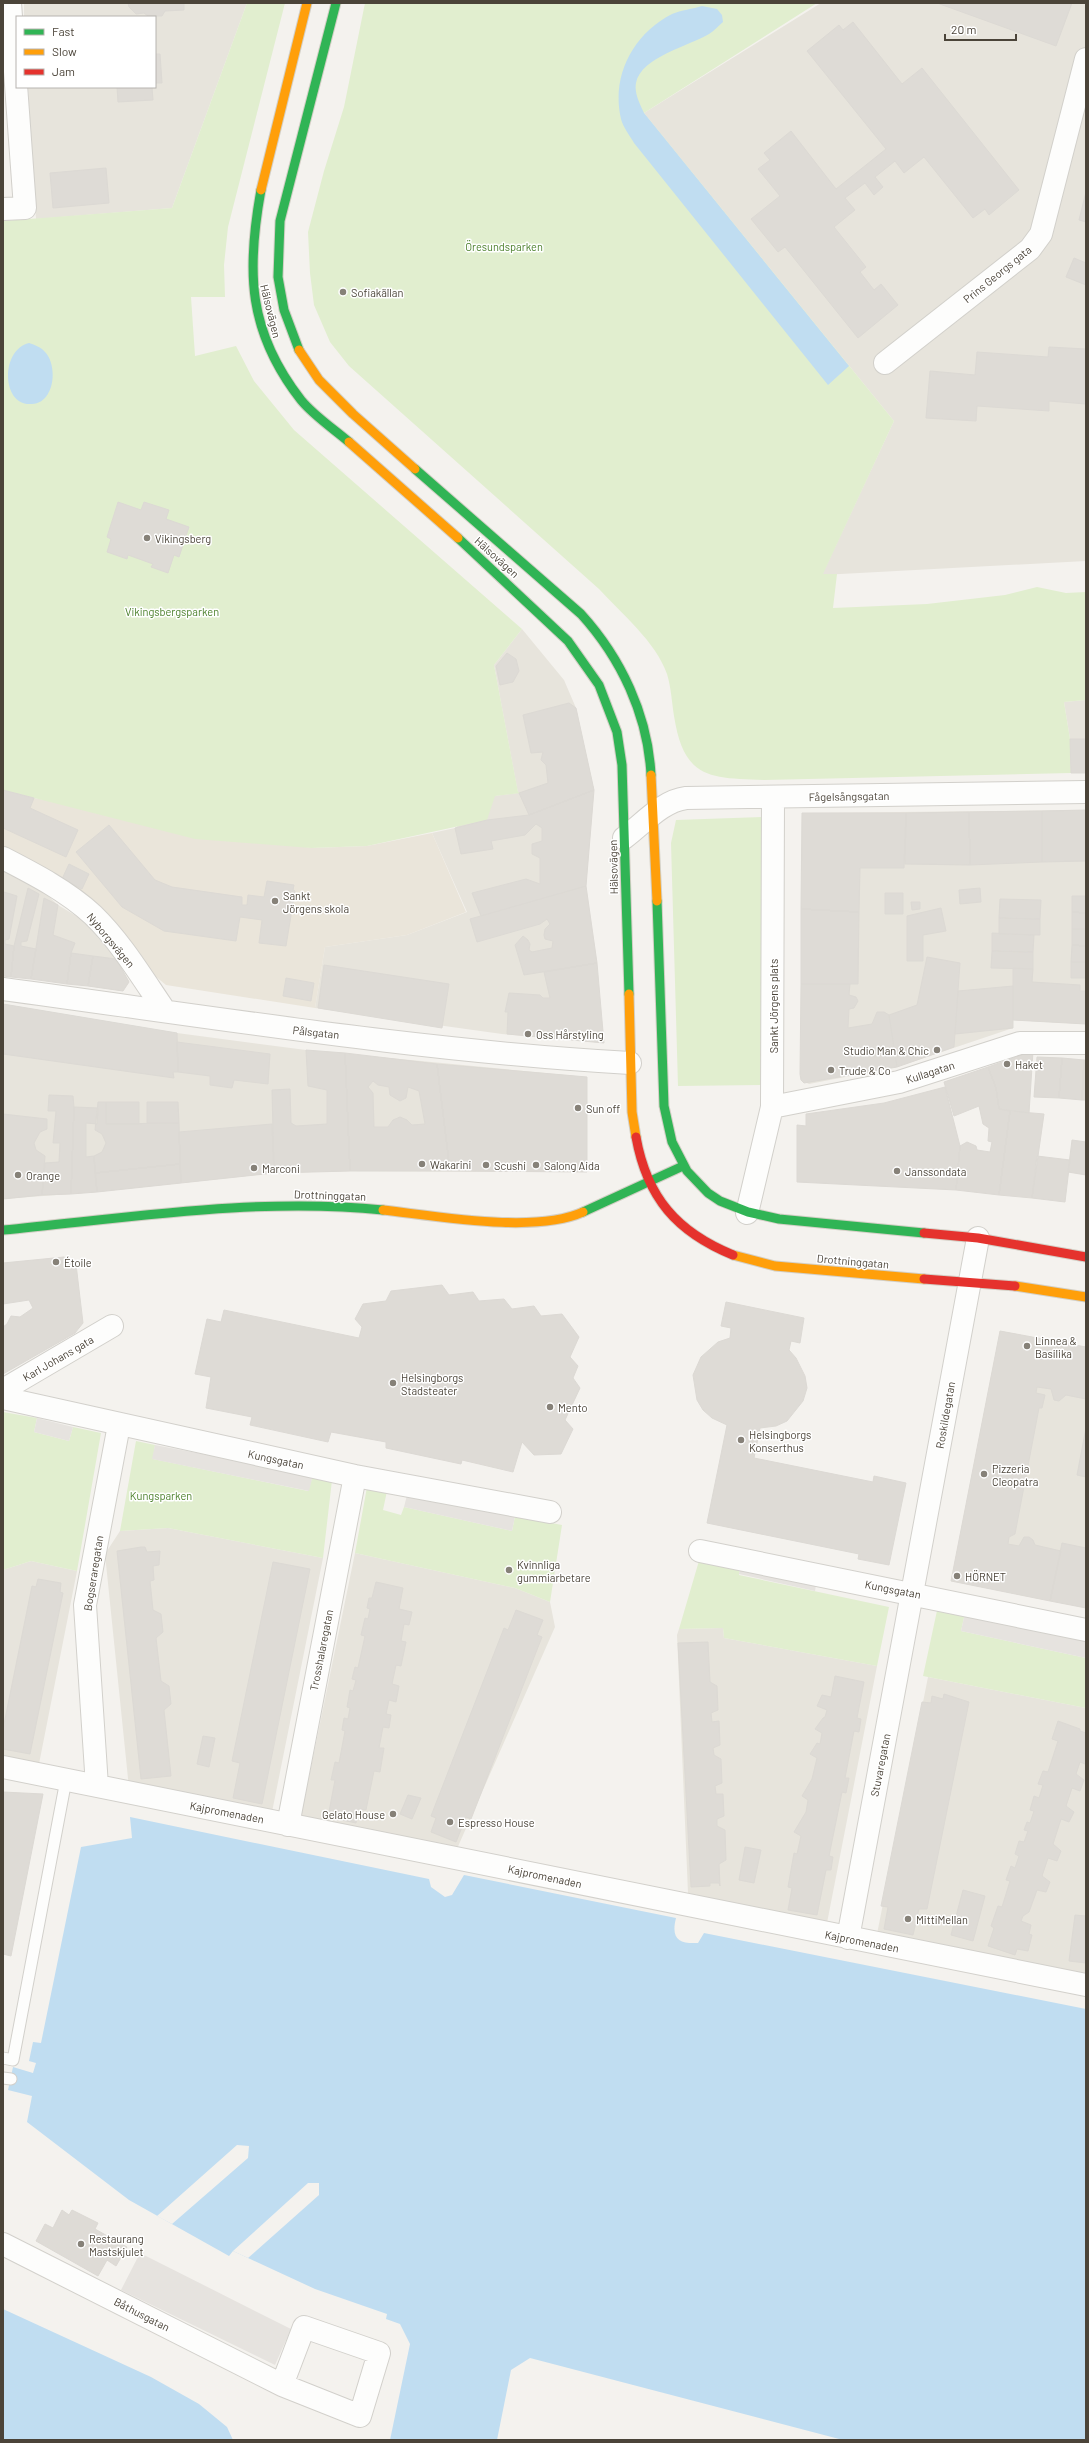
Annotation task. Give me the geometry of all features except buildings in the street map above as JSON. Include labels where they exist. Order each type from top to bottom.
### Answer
[{"type":"main road","name":"Hälsovägen","points":[[306,3],[254,220],[251,272],[252,292],[262,332],[278,367],[302,401],[518,591],[568,641],[584,661],[599,685],[617,732],[622,765],[632,1112],[641,1159],[649,1182]]},
{"type":"main road","name":"Hälsovägen","points":[[336,3],[280,221],[278,277],[288,326],[298,348],[312,372],[347,409],[555,590],[594,627],[617,662],[637,706],[651,768],[654,814],[662,1072],[668,1121],[673,1146],[683,1166]]},
{"type":"main road","name":"Drottninggatan","points":[[3,1230],[189,1212],[294,1206],[350,1207],[462,1219],[536,1223],[574,1216],[683,1166]]},
{"type":"main road","points":[[683,1166],[693,1180],[717,1199],[731,1208],[747,1213],[779,1219],[978,1238],[1086,1257]]},
{"type":"main road","name":"Drottninggatan","points":[[649,1182],[660,1202],[686,1229],[711,1247],[735,1258],[775,1266],[1012,1286],[1086,1297]]},
{"type":"street","points":[[3,209],[24,208],[10,3]]},
{"type":"street","name":"Prins Georgs gata","points":[[885,363],[1030,249],[1041,234],[1086,59]]},
{"type":"street","name":"Fågelsångsgatan","points":[[624,838],[670,802],[681,798],[1086,792]]},
{"type":"street","name":"Sankt Jörgens plats","points":[[747,1213],[772,1107],[773,797]]},
{"type":"street","name":"Nyborgsvägen","points":[[3,858],[42,878],[93,915],[122,950],[165,1011]]},
{"type":"street","name":"Pålsgatan","points":[[3,989],[283,1029],[456,1048],[630,1063]]},
{"type":"street","name":"Kullagatan","points":[[772,1107],[899,1082],[1020,1042],[1086,1043]]},
{"type":"street","name":"Roskildegatan","points":[[913,1593],[978,1238]]},
{"type":"street","name":"Karl Johans gata","points":[[3,1390],[112,1326]]},
{"type":"street","name":"Kungsgatan","points":[[3,1398],[119,1425],[355,1476],[550,1512]]},
{"type":"street","name":"Bogseraregatan","points":[[97,1786],[93,1746],[85,1604],[119,1425]]},
{"type":"street","name":"Trosshalaregatan","points":[[288,1824],[355,1476]]},
{"type":"street","name":"Kungsgatan","points":[[700,1551],[913,1593],[1086,1630]]},
{"type":"street","name":"Stuvaregatan","points":[[848,1938],[913,1593]]},
{"type":"street","name":"Kajpromenaden","points":[[3,1767],[1086,1985]]},
{"type":"street","name":"Båthusgatan","points":[[3,2244],[282,2385],[360,2416],[379,2353],[304,2327],[282,2385]]},
{"type":"lane","points":[[3,2058],[13,2060],[66,1780]]},
{"type":"shaded area","points":[[24,3],[247,3],[172,208],[36,219],[28,88],[156,88],[156,16],[24,16]]},
{"type":"shaded area","points":[[821,3],[1086,3],[1086,561],[822,575],[894,421],[644,113]]},
{"type":"shaded area","points":[[522,629],[564,680],[576,708],[594,790],[586,886],[604,1043],[502,1034],[315,1008],[325,947],[407,935],[467,912],[432,833],[455,828],[494,796],[518,793],[494,665]]},
{"type":"shaded area","points":[[1086,700],[1086,773],[1071,773],[1070,739],[1064,702]]},
{"type":"shaded area","name":"Sankt Jörgens skola","points":[[3,790],[34,798],[311,848],[367,846],[432,833],[466,912],[407,935],[325,947],[315,1008],[166,985],[3,851]]},
{"type":"shaded area","points":[[1086,810],[1086,1024],[1013,1020],[1013,1028],[897,1067],[809,1084],[801,1080],[802,813]]},
{"type":"shaded area","points":[[3,870],[36,885],[58,905],[83,920],[116,959],[129,981],[123,991],[3,974]]},
{"type":"shaded area","points":[[3,1004],[177,1033],[306,1050],[587,1077],[587,1172],[350,1171],[274,1173],[97,1192],[3,1199]]},
{"type":"shaded area","points":[[1000,1331],[1086,1347],[1086,1608],[951,1581]]},
{"type":"shaded area","points":[[37,1418],[73,1427],[69,1441],[34,1432]]},
{"type":"shaded area","points":[[155,1445],[313,1475],[309,1491],[152,1459]]},
{"type":"shaded area","points":[[407,1495],[515,1516],[512,1531],[404,1507]]},
{"type":"shaded area","points":[[168,1528],[323,1558],[271,1817],[129,1788],[105,1554],[120,1531]]},
{"type":"shaded area","points":[[355,1553],[515,1588],[550,1602],[555,1627],[456,1851],[301,1816]]},
{"type":"shaded area","points":[[31,1561],[77,1571],[38,1769],[3,1763],[3,1570]]},
{"type":"shaded area","points":[[741,1563],[817,1579],[815,1591],[739,1574]]},
{"type":"shaded area","points":[[965,1613],[1086,1639],[1086,1658],[961,1631]]},
{"type":"shaded area","points":[[723,1628],[724,1638],[877,1666],[827,1923],[688,1893],[677,1635],[679,1629]]},
{"type":"shaded area","points":[[928,1677],[1086,1708],[1086,1983],[876,1939]]},
{"type":"shaded area","points":[[140,2253],[291,2329],[275,2365],[121,2290]]},
{"type":"green space","name":"Vikingsbergsparken","points":[[247,3],[285,3],[228,227],[224,265],[225,297],[191,297],[195,356],[236,346],[254,381],[294,430],[522,629],[494,665],[518,792],[521,793],[495,796],[487,820],[367,846],[311,848],[195,839],[3,790],[3,221],[172,208]]},
{"type":"green space","name":"Öresundsparken","points":[[365,3],[817,3],[644,113],[894,421],[823,574],[837,574],[833,608],[927,604],[1005,595],[1037,587],[1066,593],[1086,592],[1086,700],[1064,702],[1070,739],[1071,773],[764,780],[728,778],[714,775],[702,771],[692,763],[678,737],[667,674],[655,651],[637,628],[599,589],[349,366],[330,342],[314,305],[310,273],[308,232],[324,171],[344,107]]},
{"type":"green space","points":[[762,817],[761,1085],[678,1086],[671,843],[676,820]]},
{"type":"green space","points":[[3,1412],[37,1418],[34,1432],[69,1441],[73,1427],[101,1433],[77,1571],[31,1561],[3,1570]]},
{"type":"green space","name":"Kungsparken","points":[[136,1441],[155,1445],[153,1459],[308,1491],[313,1475],[332,1480],[323,1558],[168,1528],[120,1531]]},
{"type":"green space","points":[[367,1487],[387,1491],[383,1510],[401,1515],[404,1507],[512,1531],[515,1516],[562,1525],[550,1602],[515,1588],[355,1553]]},
{"type":"green space","points":[[701,1554],[741,1563],[739,1575],[889,1607],[877,1666],[724,1638],[723,1628],[679,1629]]},
{"type":"green space","points":[[938,1606],[965,1613],[961,1631],[1086,1658],[1086,1708],[923,1676]]},
{"type":"water","points":[[702,6],[717,9],[722,15],[723,22],[709,34],[667,53],[647,66],[640,74],[636,83],[638,98],[644,113],[849,366],[828,385],[634,143],[621,119],[619,87],[622,72],[636,45],[658,22],[679,11]]},
{"type":"water","points":[[29,343],[40,347],[45,352],[52,365],[53,374],[50,391],[46,397],[40,402],[32,404],[22,403],[14,397],[10,388],[8,377],[9,366],[13,356],[20,348]]},
{"type":"water","points":[[130,1817],[429,1879],[431,1887],[445,1897],[452,1895],[464,1875],[676,1918],[675,1935],[681,1941],[685,1942],[698,1943],[704,1933],[1086,2009],[1086,2440],[843,2440],[530,2358],[511,2370],[497,2440],[390,2440],[410,2344],[400,2324],[386,2319],[387,2314],[315,2289],[233,2251],[229,2256],[129,2200],[27,2122],[32,2096],[8,2090],[13,2067],[33,2073],[36,2063],[29,2061],[33,2042],[41,2043],[81,1847],[132,1838]]},
{"type":"water","points":[[3,2309],[151,2377],[199,2404],[227,2427],[233,2440],[3,2440]]},
{"type":"pier","points":[[237,2145],[249,2146],[248,2158],[172,2224],[157,2216]]},
{"type":"pier","points":[[308,2183],[319,2183],[319,2195],[248,2258],[233,2251]]},
{"type":"traffic: fast","points":[[299,350],[284,310],[278,277],[280,221],[336,3]]},
{"type":"traffic: fast","points":[[261,190],[253,248],[253,275],[261,325],[270,350],[283,375],[301,400],[318,417],[349,442]]},
{"type":"traffic: fast","points":[[415,469],[581,614],[595,631],[620,668],[630,688],[644,731],[649,753],[651,775]]},
{"type":"traffic: fast","points":[[458,538],[568,641],[599,685],[617,732],[622,765],[629,994]]},
{"type":"traffic: fast","points":[[657,901],[664,1106],[672,1142],[687,1171],[708,1193],[720,1201],[748,1212],[779,1219],[924,1233]]},
{"type":"traffic: fast","points":[[583,1212],[683,1166]]},
{"type":"traffic: fast","points":[[3,1230],[145,1215],[240,1207],[336,1207],[383,1210]]},
{"type":"traffic: slow","points":[[261,190],[307,3]]},
{"type":"traffic: slow","points":[[299,350],[319,380],[353,414],[415,469]]},
{"type":"traffic: slow","points":[[349,442],[458,538]]},
{"type":"traffic: slow","points":[[651,775],[657,901]]},
{"type":"traffic: slow","points":[[629,994],[632,1112],[636,1137]]},
{"type":"traffic: slow","points":[[383,1210],[485,1222],[513,1223],[539,1222],[563,1218],[583,1212]]},
{"type":"traffic: slow","points":[[733,1255],[775,1266],[924,1279]]},
{"type":"traffic: slow","points":[[1015,1286],[1086,1297]]},
{"type":"traffic: jam","points":[[636,1137],[641,1159],[648,1178],[657,1195],[668,1210],[681,1224],[696,1235],[713,1246],[733,1255]]},
{"type":"traffic: jam","points":[[924,1233],[978,1238],[1086,1257]]},
{"type":"traffic: jam","points":[[924,1279],[1015,1286]]},
{"type":"place","name":"Sofiakällan","points":[[343,292]]},
{"type":"place","name":"Vikingsberg","points":[[147,538]]},
{"type":"place","name":"Sankt Jörgens skola","points":[[275,901]]},
{"type":"place","name":"Oss Hårstyling","points":[[528,1034]]},
{"type":"place","name":"Studio Man & Chic","points":[[937,1050]]},
{"type":"place","name":"Haket","points":[[1007,1064]]},
{"type":"place","name":"Trude & Co","points":[[831,1070]]},
{"type":"place","name":"Sun off","points":[[578,1108]]},
{"type":"place","name":"Wakarini","points":[[422,1164]]},
{"type":"place","name":"Scushi","points":[[486,1165]]},
{"type":"place","name":"Salong Aida","points":[[536,1165]]},
{"type":"place","name":"Marconi","points":[[254,1168]]},
{"type":"place","name":"Janssondata","points":[[897,1171]]},
{"type":"place","name":"Orange","points":[[18,1175]]},
{"type":"place","name":"Étoile","points":[[56,1262]]},
{"type":"place","name":"Linnea & Basilika","points":[[1027,1346]]},
{"type":"place","name":"Helsingborgs Stadsteater","points":[[393,1383]]},
{"type":"place","name":"Mento","points":[[550,1407]]},
{"type":"place","name":"Helsingborgs Konserthus","points":[[741,1440]]},
{"type":"place","name":"Pizzeria Cleopatra","points":[[984,1474]]},
{"type":"place","name":"Kvinnliga gummiarbetare","points":[[509,1570]]},
{"type":"place","name":"HÖRNET","points":[[957,1576]]},
{"type":"place","name":"Gelato House","points":[[393,1814]]},
{"type":"place","name":"Espresso House","points":[[450,1822]]},
{"type":"place","name":"MittiMellan","points":[[908,1919]]},
{"type":"place","name":"Restaurang Mastskjulet","points":[[81,2244]]}]
